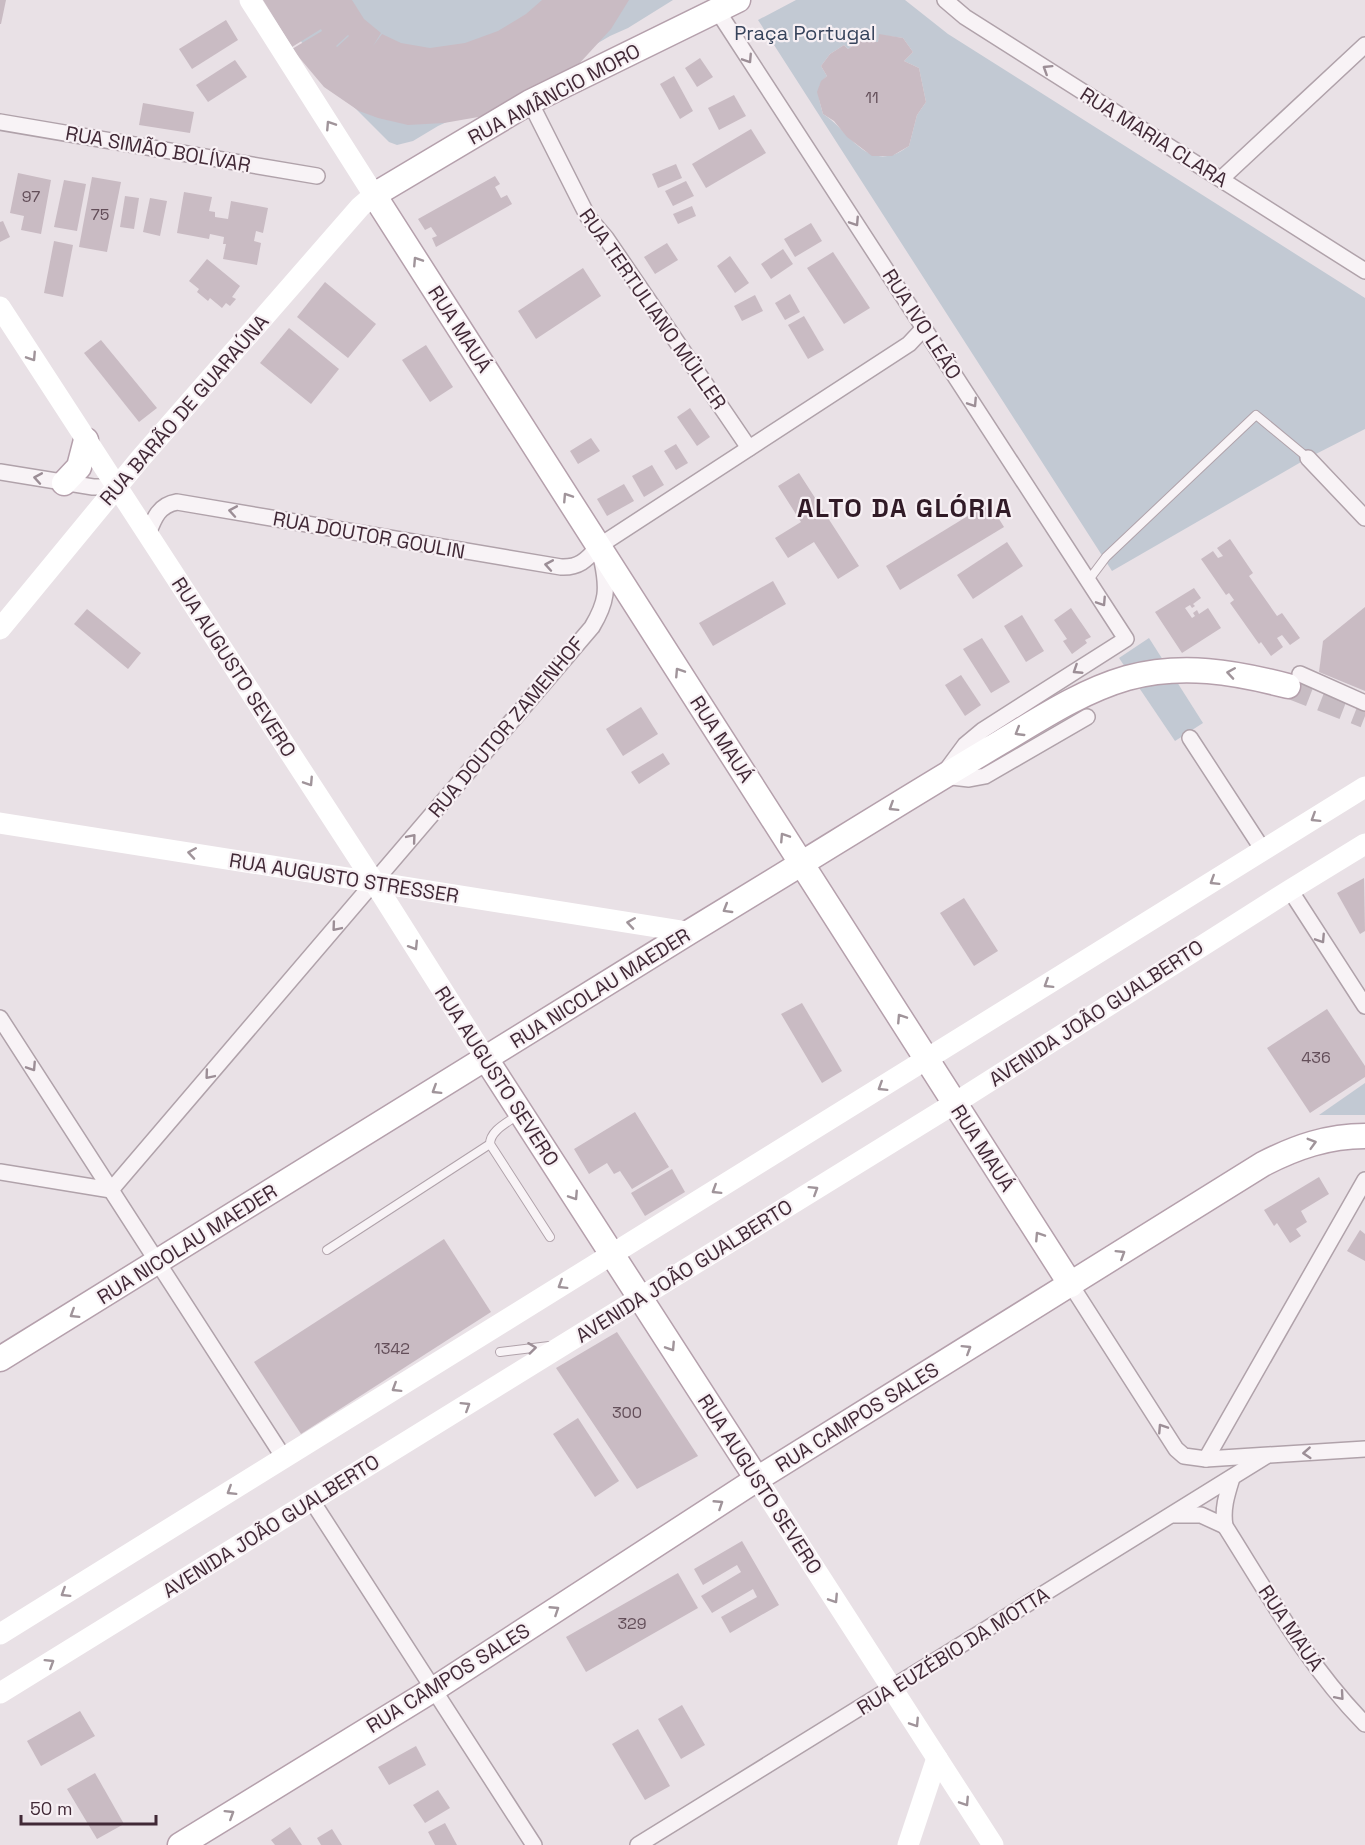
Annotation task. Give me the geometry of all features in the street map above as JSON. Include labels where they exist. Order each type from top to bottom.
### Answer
[{"type":"main road","name":"RUA AMÂNCIO MORO","points":[[374,195],[530,102],[727,5]]},
{"type":"main road","name":"RUA MAUÁ","points":[[374,195],[1071,1285]]},
{"type":"main road","points":[[64,483],[79,467],[86,440]]},
{"type":"main road","name":"RUA NICOLAU MAEDER","points":[[0,1359],[688,933],[943,777],[1081,697],[1124,679],[1180,669],[1294,680]]},
{"type":"main road","name":"RUA AUGUSTO SEVERO","points":[[486,1059],[757,1479]]},
{"type":"main road","name":"RUA CAMPOS SALES","points":[[180,1845],[434,1689],[757,1479],[1276,1157],[1329,1138],[1365,1136]]},
{"type":"street","name":"RUA MAUÁ","points":[[250,0],[374,195]]},
{"type":"street","name":"RUA MARIA CLARA","points":[[945,0],[965,17],[1365,271]]},
{"type":"street","name":"RUA IVO LEÃO","points":[[727,5],[924,328],[1126,639],[984,730],[965,745],[943,777]]},
{"type":"street","points":[[1221,179],[1365,45]]},
{"type":"street","name":"RUA TERTULIANO MÜLLER","points":[[530,102],[588,217],[606,238],[749,448]]},
{"type":"street","name":"RUA SIMÃO BOLÍVAR","points":[[0,122],[317,176]]},
{"type":"street","name":"RUA BARÃO DE GUARAÚNA","points":[[0,629],[117,487],[352,216],[374,195]]},
{"type":"street","name":"RUA AUGUSTO SEVERO","points":[[0,307],[374,882],[486,1059]]},
{"type":"street","points":[[599,546],[909,344],[924,328]]},
{"type":"street","points":[[1308,458],[1365,518]]},
{"type":"street","points":[[0,472],[93,487],[117,487]]},
{"type":"street","name":"RUA DOUTOR GOULIN","points":[[148,534],[160,509],[177,502],[561,567],[573,568],[583,564],[599,546]]},
{"type":"street","name":"RUA DOUTOR ZAMENHOF","points":[[111,1190],[592,627],[606,597],[606,579],[599,546]]},
{"type":"street","points":[[1294,680],[1365,703]]},
{"type":"street","points":[[943,777],[969,779],[985,776],[1087,717]]},
{"type":"street","points":[[1190,738],[1263,850]]},
{"type":"street","points":[[0,1634],[1365,787]]},
{"type":"street","name":"RUA AUGUSTO STRESSER","points":[[0,823],[688,933]]},
{"type":"street","name":"AVENIDA JOÃO GUALBERTO","points":[[0,1694],[955,1103],[1365,844]]},
{"type":"street","points":[[1290,890],[1365,1006]]},
{"type":"street","points":[[0,1018],[284,1458]]},
{"type":"street","points":[[0,1172],[111,1190]]},
{"type":"street","points":[[1206,1459],[1365,1180]]},
{"type":"street","name":"RUA MAUÁ","points":[[1071,1285],[1176,1449],[1184,1456],[1206,1459],[1365,1449]]},
{"type":"street","name":"RUA EUZÉBIO DA MOTTA","points":[[638,1845],[1266,1456]]},
{"type":"street","points":[[1225,1526],[1223,1516],[1232,1478]]},
{"type":"street","name":"RUA AUGUSTO SEVERO","points":[[757,1479],[993,1845]]},
{"type":"street","points":[[312,1501],[534,1845]]},
{"type":"street","points":[[1171,1515],[1201,1515],[1225,1526]]},
{"type":"street","name":"RUA MAUÁ","points":[[1225,1526],[1313,1663],[1365,1724]]},
{"type":"street","points":[[908,1845],[937,1758]]},
{"type":"lane","points":[[1088,581],[1106,556],[1256,415],[1308,458]]},
{"type":"lane","points":[[520,1113],[494,1132],[490,1137],[490,1144],[550,1237]]},
{"type":"lane","points":[[327,1250],[490,1144]]},
{"type":"lane","points":[[500,1352],[564,1344]]},
{"type":"green space","points":[[275,0],[673,0],[519,89],[438,126],[413,141],[397,145],[389,142],[323,76]]},
{"type":"green space","name":"Praça Portugal","points":[[796,0],[905,0],[948,34],[1365,298],[1365,429],[1308,458],[1112,571],[758,20]],"holes":[[[880,35],[903,38],[913,52],[904,61],[919,68],[926,102],[917,115],[909,146],[892,155],[872,154],[854,143],[823,114],[819,89],[827,76],[821,66],[830,54],[844,45],[848,49],[861,40],[878,42]]]},
{"type":"green space","points":[[1149,638],[1203,723],[1175,741],[1119,658]]},
{"type":"green space","points":[[1365,1083],[1365,1115],[1319,1115]]},
{"type":"building","points":[[0,0],[6,0],[1,24],[0,24]]},
{"type":"building","points":[[263,0],[352,0],[364,19],[381,33],[373,46],[382,34],[401,43],[430,48],[465,43],[498,31],[526,14],[542,0],[629,0],[611,29],[577,66],[484,116],[444,123],[408,125],[378,118],[359,111],[324,87],[292,49],[322,31],[321,29],[292,47]],"holes":[[[348,35],[337,47],[336,46]]]},
{"type":"building","points":[[226,20],[238,40],[192,69],[179,49]]},
{"type":"building","points":[[879,34],[903,38],[913,52],[904,61],[919,68],[926,102],[917,115],[909,146],[892,156],[872,156],[847,137],[834,121],[823,114],[817,92],[821,81],[827,76],[821,66],[830,54],[844,45],[848,49],[861,40],[878,42]]},
{"type":"building","points":[[700,58],[713,77],[697,87],[685,68]]},
{"type":"building","points":[[235,60],[247,77],[208,102],[196,85]]},
{"type":"building","points":[[674,76],[693,111],[680,119],[660,84]]},
{"type":"building","points":[[734,95],[746,116],[719,130],[708,108]]},
{"type":"building","points":[[143,103],[194,112],[190,133],[139,125]]},
{"type":"building","points":[[751,129],[766,153],[706,188],[692,164]]},
{"type":"building","points":[[676,164],[682,178],[658,188],[652,174]]},
{"type":"building","points":[[18,173],[51,180],[41,234],[21,230],[24,216],[10,213]]},
{"type":"building","points":[[495,176],[500,184],[495,187],[501,198],[507,195],[512,204],[436,247],[432,238],[437,236],[431,227],[425,230],[418,219]]},
{"type":"building","points":[[92,177],[121,182],[107,252],[79,247]]},
{"type":"building","points":[[64,180],[86,184],[77,231],[54,227]]},
{"type":"building","points":[[686,181],[694,196],[673,206],[665,191]]},
{"type":"building","points":[[184,192],[212,197],[209,211],[215,212],[215,217],[228,219],[231,201],[268,208],[263,233],[256,231],[254,241],[261,243],[257,265],[223,259],[226,244],[223,244],[224,237],[210,234],[209,239],[177,233]]},
{"type":"building","points":[[125,196],[139,198],[134,229],[120,227]]},
{"type":"building","points":[[150,198],[167,201],[160,236],[143,232]]},
{"type":"building","points":[[692,206],[696,216],[678,224],[673,214]]},
{"type":"building","points":[[3,221],[10,237],[0,242],[0,222]]},
{"type":"building","points":[[811,223],[822,241],[795,257],[784,239]]},
{"type":"building","points":[[54,241],[73,245],[63,297],[44,293]]},
{"type":"building","points":[[667,243],[678,260],[655,274],[644,257]]},
{"type":"building","points":[[783,249],[793,264],[771,279],[761,264]]},
{"type":"building","points":[[833,252],[870,308],[844,324],[807,268]]},
{"type":"building","points":[[730,256],[749,283],[735,293],[717,266]]},
{"type":"building","points":[[207,259],[240,286],[232,297],[236,299],[230,306],[226,303],[222,308],[210,298],[208,301],[189,281]]},
{"type":"building","points":[[583,268],[601,296],[536,339],[518,311]]},
{"type":"building","points":[[325,282],[376,324],[348,358],[297,317]]},
{"type":"building","points":[[790,294],[800,312],[785,320],[775,303]]},
{"type":"building","points":[[755,295],[763,311],[742,321],[734,306]]},
{"type":"building","points":[[804,316],[824,350],[808,359],[788,325]]},
{"type":"building","points":[[289,328],[339,369],[311,404],[260,363]]},
{"type":"building","points":[[101,340],[157,408],[139,422],[84,353]]},
{"type":"building","points":[[426,345],[453,387],[430,402],[402,360]]},
{"type":"building","points":[[690,408],[710,437],[697,446],[677,417]]},
{"type":"building","points":[[591,438],[600,451],[578,464],[570,451]]},
{"type":"building","points":[[676,444],[688,463],[676,470],[664,451]]},
{"type":"building","points":[[652,465],[664,485],[644,497],[632,476]]},
{"type":"building","points":[[799,473],[859,566],[838,579],[814,542],[788,558],[775,538],[801,522],[778,486]]},
{"type":"building","points":[[624,484],[634,501],[607,516],[597,499]]},
{"type":"building","points":[[989,503],[1004,527],[900,590],[886,566]]},
{"type":"building","points":[[1230,539],[1253,573],[1249,576],[1277,616],[1282,613],[1300,638],[1290,645],[1282,635],[1277,638],[1283,647],[1271,656],[1261,642],[1259,644],[1230,603],[1234,600],[1229,593],[1226,595],[1201,559],[1213,551],[1218,558],[1223,556],[1217,548]]},
{"type":"building","points":[[1007,542],[1023,566],[973,599],[957,575]]},
{"type":"building","points":[[773,581],[786,604],[713,646],[699,623]]},
{"type":"building","points":[[1194,588],[1201,598],[1193,604],[1195,606],[1192,608],[1190,605],[1185,608],[1192,618],[1195,616],[1193,613],[1197,610],[1199,614],[1208,608],[1221,628],[1182,653],[1155,612]]},
{"type":"building","points":[[1365,607],[1365,691],[1319,672],[1323,641]]},
{"type":"building","points":[[1071,608],[1091,637],[1085,640],[1087,643],[1072,654],[1063,641],[1067,639],[1054,620]]},
{"type":"building","points":[[87,609],[141,653],[128,669],[74,624]]},
{"type":"building","points":[[1022,615],[1044,651],[1026,662],[1004,626]]},
{"type":"building","points":[[982,638],[1010,682],[991,693],[963,649]]},
{"type":"building","points":[[961,675],[981,705],[965,716],[945,685]]},
{"type":"building","points":[[641,707],[658,734],[623,756],[606,729]]},
{"type":"building","points":[[663,753],[670,764],[639,784],[631,772]]},
{"type":"building","points":[[1364,878],[1365,931],[1360,934],[1337,893]]},
{"type":"building","points":[[964,898],[998,951],[974,966],[940,913]]},
{"type":"building","points":[[802,1003],[842,1071],[822,1083],[781,1014]]},
{"type":"building","points":[[1327,1009],[1365,1066],[1365,1077],[1310,1113],[1267,1048]]},
{"type":"building","points":[[635,1112],[669,1167],[632,1189],[620,1171],[614,1174],[607,1163],[589,1174],[574,1149]]},
{"type":"building","points":[[672,1169],[685,1192],[645,1216],[631,1193]]},
{"type":"building","points":[[1319,1177],[1329,1194],[1301,1211],[1307,1222],[1296,1229],[1301,1236],[1290,1243],[1277,1223],[1274,1226],[1264,1210]]},
{"type":"building","points":[[1360,1230],[1365,1234],[1365,1261],[1347,1251]]},
{"type":"building","points":[[444,1239],[491,1312],[301,1434],[254,1362]]},
{"type":"building","points":[[617,1332],[698,1456],[637,1489],[556,1368]]},
{"type":"building","points":[[578,1418],[619,1481],[595,1497],[553,1434]]},
{"type":"building","points":[[742,1541],[779,1605],[730,1633],[721,1617],[757,1597],[753,1589],[712,1613],[701,1596],[741,1572],[737,1565],[703,1585],[694,1569]]},
{"type":"building","points":[[678,1573],[698,1608],[586,1672],[566,1637]]},
{"type":"building","points":[[682,1705],[705,1745],[681,1759],[658,1719]]},
{"type":"building","points":[[80,1711],[95,1736],[41,1766],[27,1741]]},
{"type":"building","points":[[638,1729],[670,1786],[645,1800],[612,1744]]},
{"type":"building","points":[[416,1746],[426,1765],[389,1785],[378,1767]]},
{"type":"building","points":[[95,1773],[124,1824],[97,1839],[67,1789]]},
{"type":"building","points":[[438,1790],[450,1808],[425,1823],[413,1805]]},
{"type":"building","points":[[445,1823],[457,1845],[435,1845],[428,1832]]},
{"type":"building","points":[[290,1827],[302,1845],[275,1845],[271,1840]]},
{"type":"building","points":[[332,1829],[342,1845],[321,1845],[317,1838]]},
{"type":"tunnel","points":[[1288,686],[1365,716]]},
{"type":"district","name":"ALTO DA GLÓRIA","points":[[905,508]]}]
